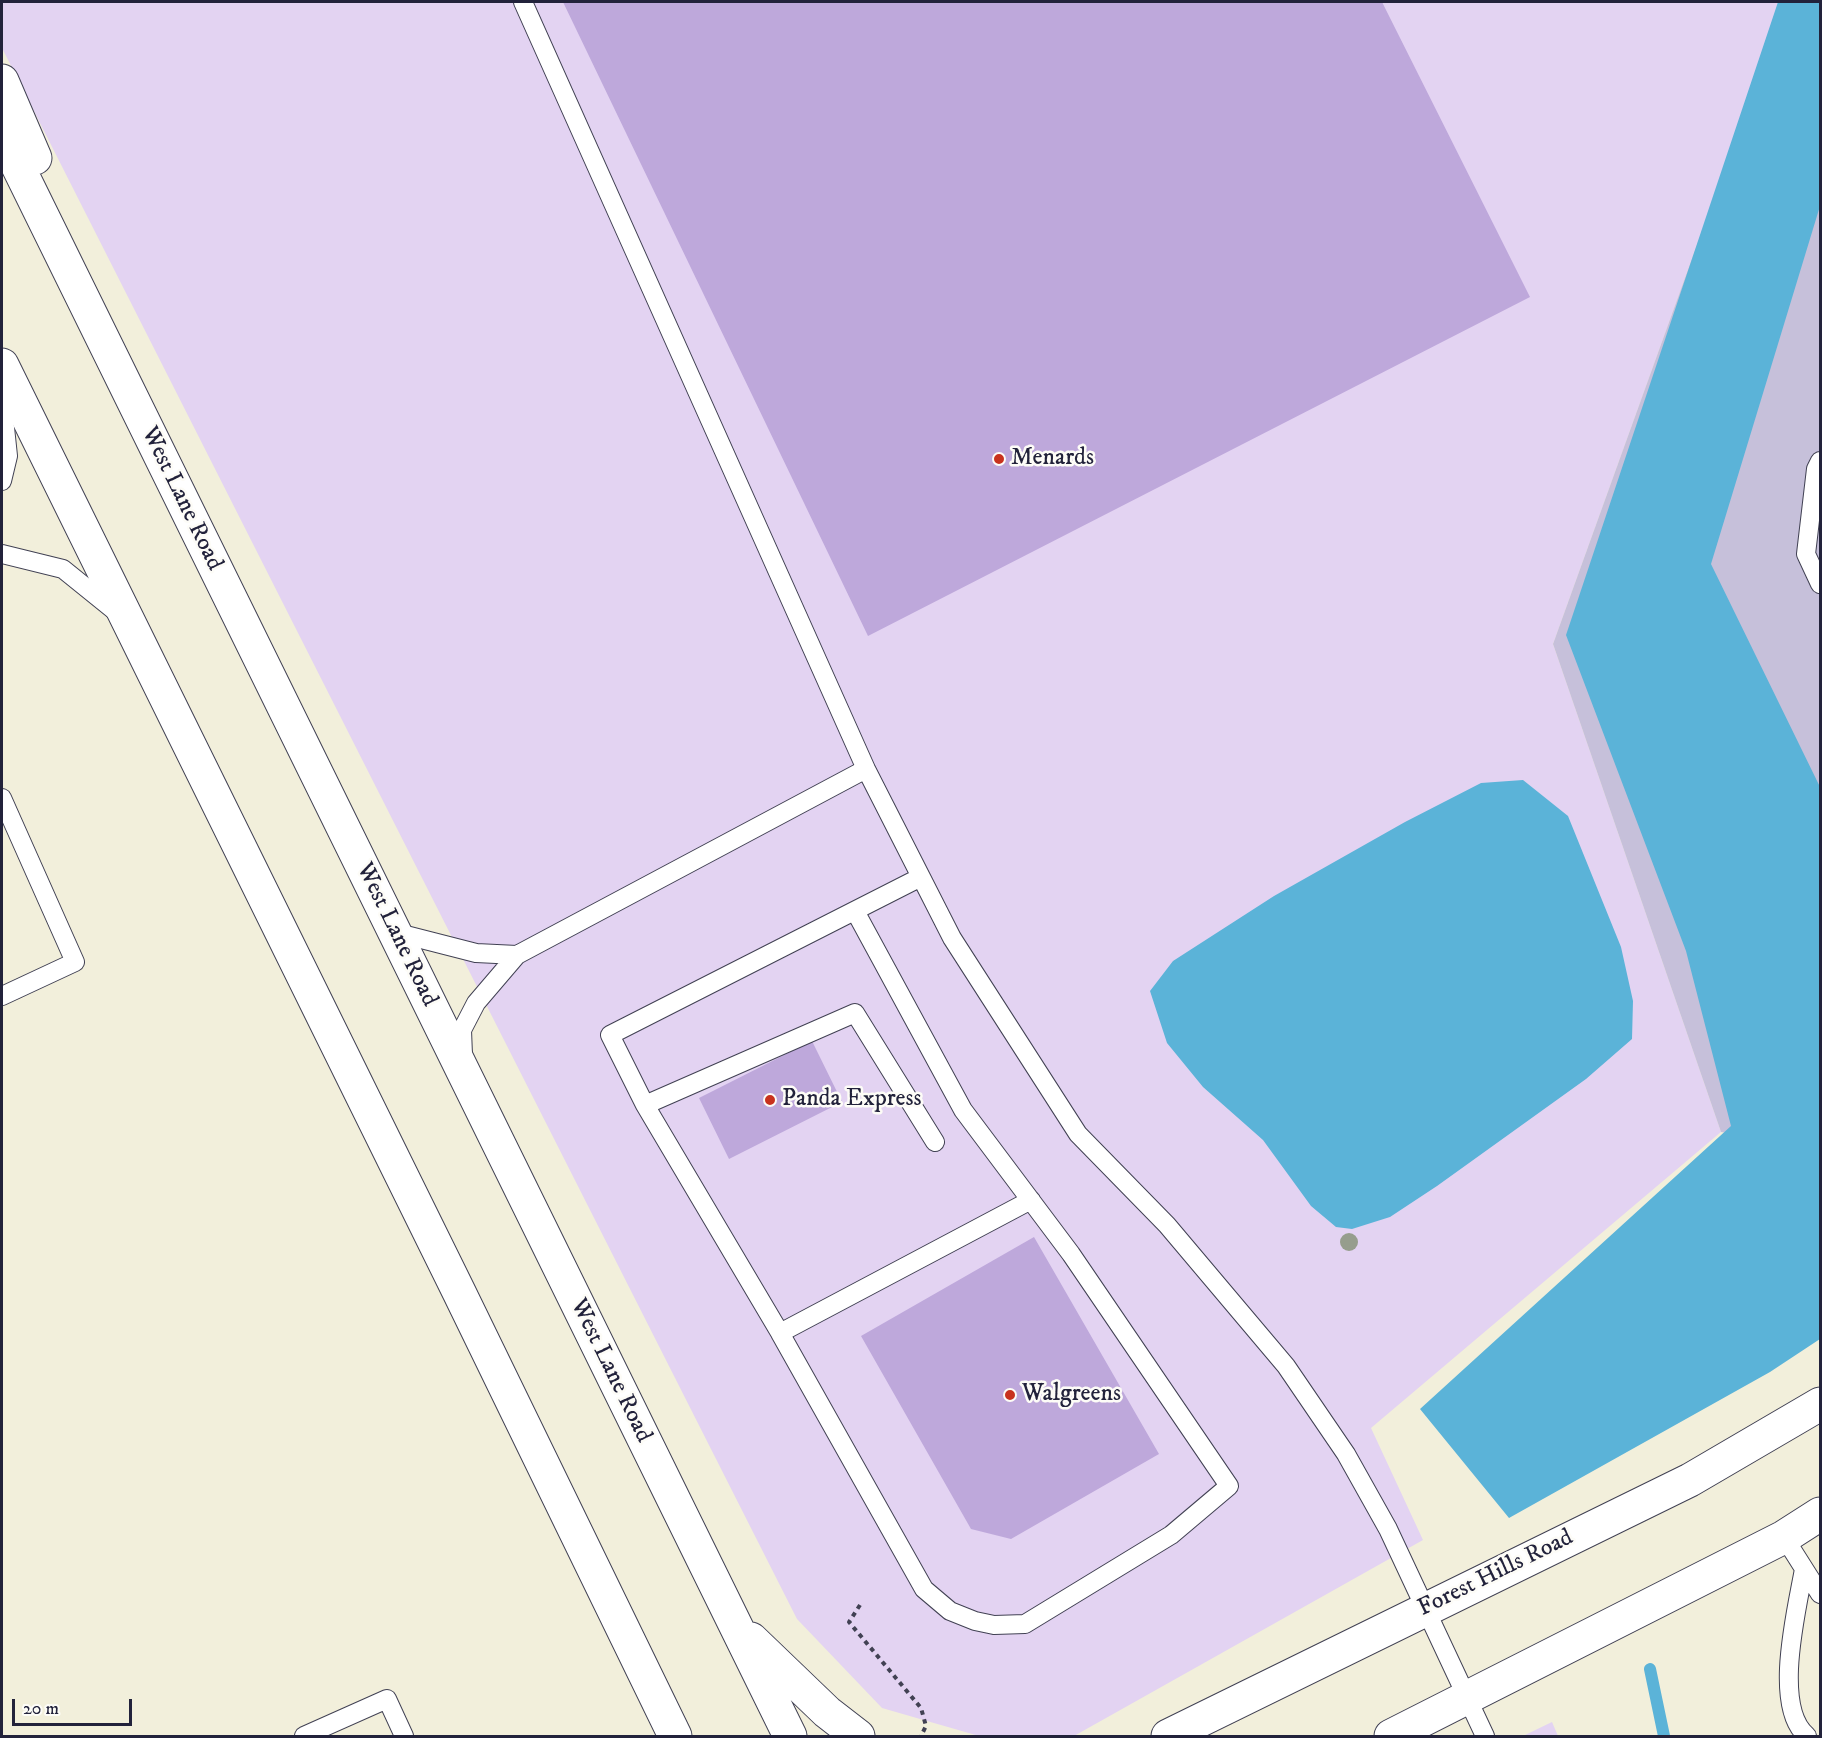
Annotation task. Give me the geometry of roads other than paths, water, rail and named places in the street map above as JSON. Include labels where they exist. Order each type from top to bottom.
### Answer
[{"type":"main road","points":[[2,81],[210,559]]},
{"type":"main road","name":"West Lane Road","points":[[2,134],[790,1737]]},
{"type":"main road","points":[[2,365],[459,1292],[675,1737]]},
{"type":"main road","name":"Forest Hills Road","points":[[1168,1737],[1425,1608],[1690,1480],[1821,1404]]},
{"type":"main road","points":[[1391,1737],[1784,1538],[1821,1514]]},
{"type":"main road","points":[[734,1623],[827,1712],[858,1737]]},
{"type":"main road","points":[[657,1701],[658,1737]]},
{"type":"lane","points":[[523,2],[866,769],[952,938],[1078,1134],[1167,1224],[1293,1376],[1346,1454],[1388,1529],[1485,1737]]},
{"type":"lane","points":[[2,399],[8,456],[2,481]]},
{"type":"lane","points":[[1821,461],[1816,469],[1806,554],[1821,584]]},
{"type":"lane","points":[[2,554],[63,569],[105,602],[131,628]]},
{"type":"lane","points":[[465,1074],[462,1030],[476,1003],[517,955],[866,769]]},
{"type":"lane","points":[[2,798],[75,962],[2,996]]},
{"type":"lane","points":[[855,911],[963,1110],[1071,1254],[1229,1486],[1171,1535],[1025,1624],[994,1626],[975,1622],[950,1611],[924,1589],[780,1333],[645,1105],[610,1035],[921,877]]},
{"type":"lane","points":[[394,932],[476,952],[517,955]]},
{"type":"lane","points":[[645,1105],[855,1013],[934,1142]]},
{"type":"lane","points":[[780,1333],[1031,1200]]},
{"type":"lane","points":[[1784,1538],[1821,1594]]},
{"type":"lane","points":[[1804,1569],[1791,1645],[1790,1701],[1799,1730],[1807,1737]]},
{"type":"lane","points":[[304,1737],[387,1699],[404,1737]]},
{"type":"water","points":[[1778,2],[1820,2],[1820,206],[1711,564],[1820,787],[1820,1339],[1770,1372],[1509,1518],[1420,1409],[1731,1126],[1686,951],[1566,635]]},
{"type":"water","points":[[1523,780],[1568,816],[1621,947],[1633,1001],[1632,1039],[1586,1079],[1390,1217],[1352,1229],[1336,1227],[1311,1206],[1263,1140],[1203,1087],[1167,1043],[1150,991],[1173,961],[1274,896],[1405,822],[1481,783]]},
{"type":"waterway","points":[[1650,1669],[1664,1736]]},
{"type":"place","name":"Menards","points":[[999,459]]},
{"type":"place","name":"Panda Express","points":[[770,1100]]},
{"type":"place","name":"Walgreens","points":[[1010,1395]]}]
